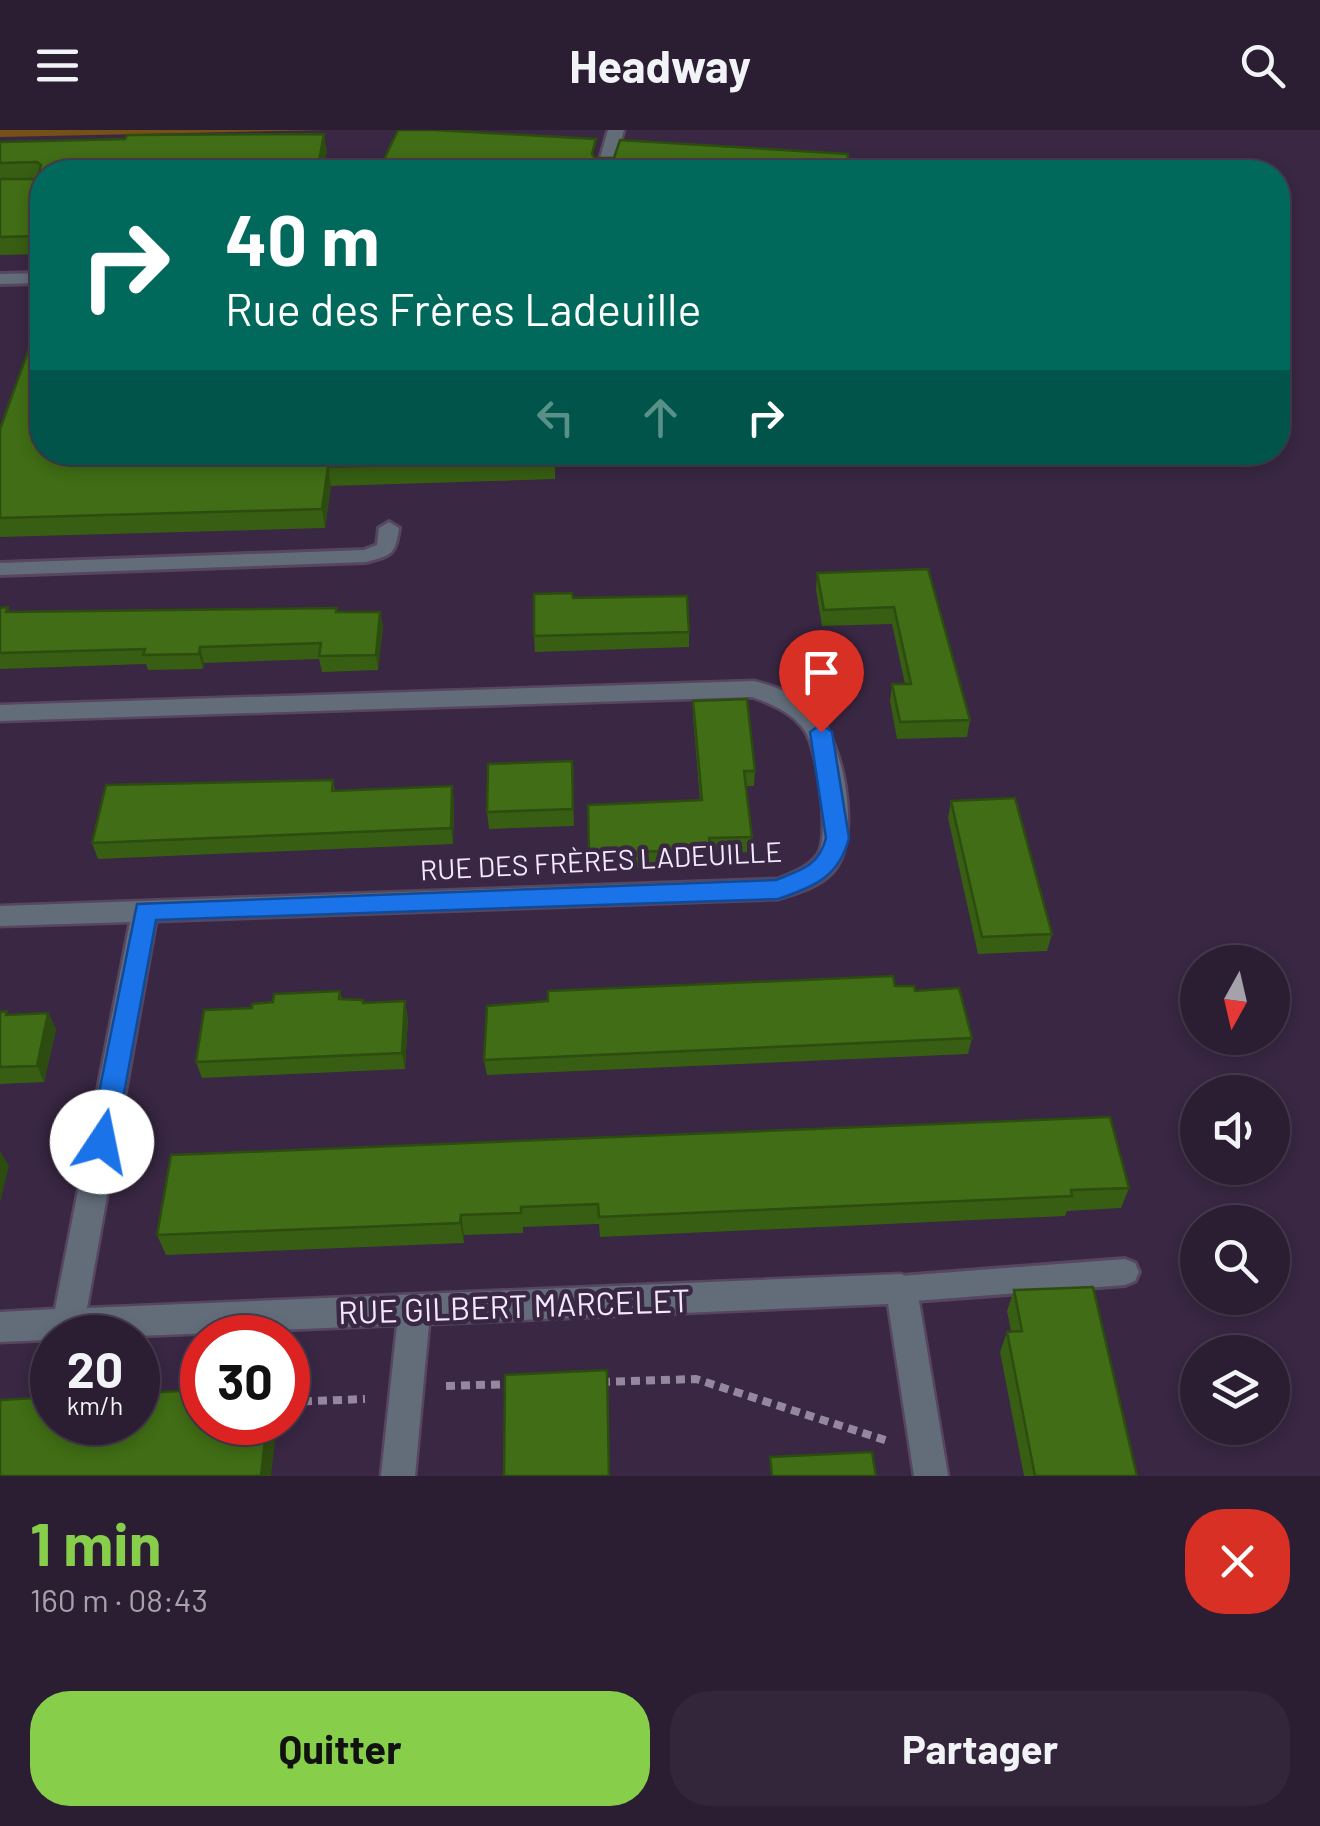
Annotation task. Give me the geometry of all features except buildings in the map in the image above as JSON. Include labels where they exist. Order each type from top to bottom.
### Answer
[{"type":"street","points":[[607,160],[616,130]]},
{"type":"street","name":"RUE DES FRÈRES LADEUILLE","points":[[0,713],[754,689],[798,704],[821,732],[837,838],[833,855],[822,871],[778,889],[0,916]]},
{"type":"street","points":[[70,1315],[146,911]]},
{"type":"street","points":[[901,1289],[929,1465]]},
{"type":"street","name":"RUE GILBERT MARCELET","points":[[160,1320],[901,1289]]},
{"type":"street","points":[[398,1476],[414,1310]]},
{"type":"street","name":"RUE GILBERT MARCELET","points":[[0,1327],[30,1326]]},
{"type":"lane","points":[[0,279],[30,278]]},
{"type":"lane","points":[[0,569],[366,556],[386,550],[389,528]]},
{"type":"lane","points":[[901,1289],[1125,1272]]},
{"type":"path","points":[[581,1382],[696,1380],[929,1465]]},
{"type":"path","points":[[310,1401],[405,1398],[446,1386],[523,1384]]},
{"type":"shaded area","points":[[0,130],[328,130],[0,137]]},
{"type":"route","points":[[102,1142],[146,911],[778,889],[822,871],[833,855],[837,838],[821,732]]}]
